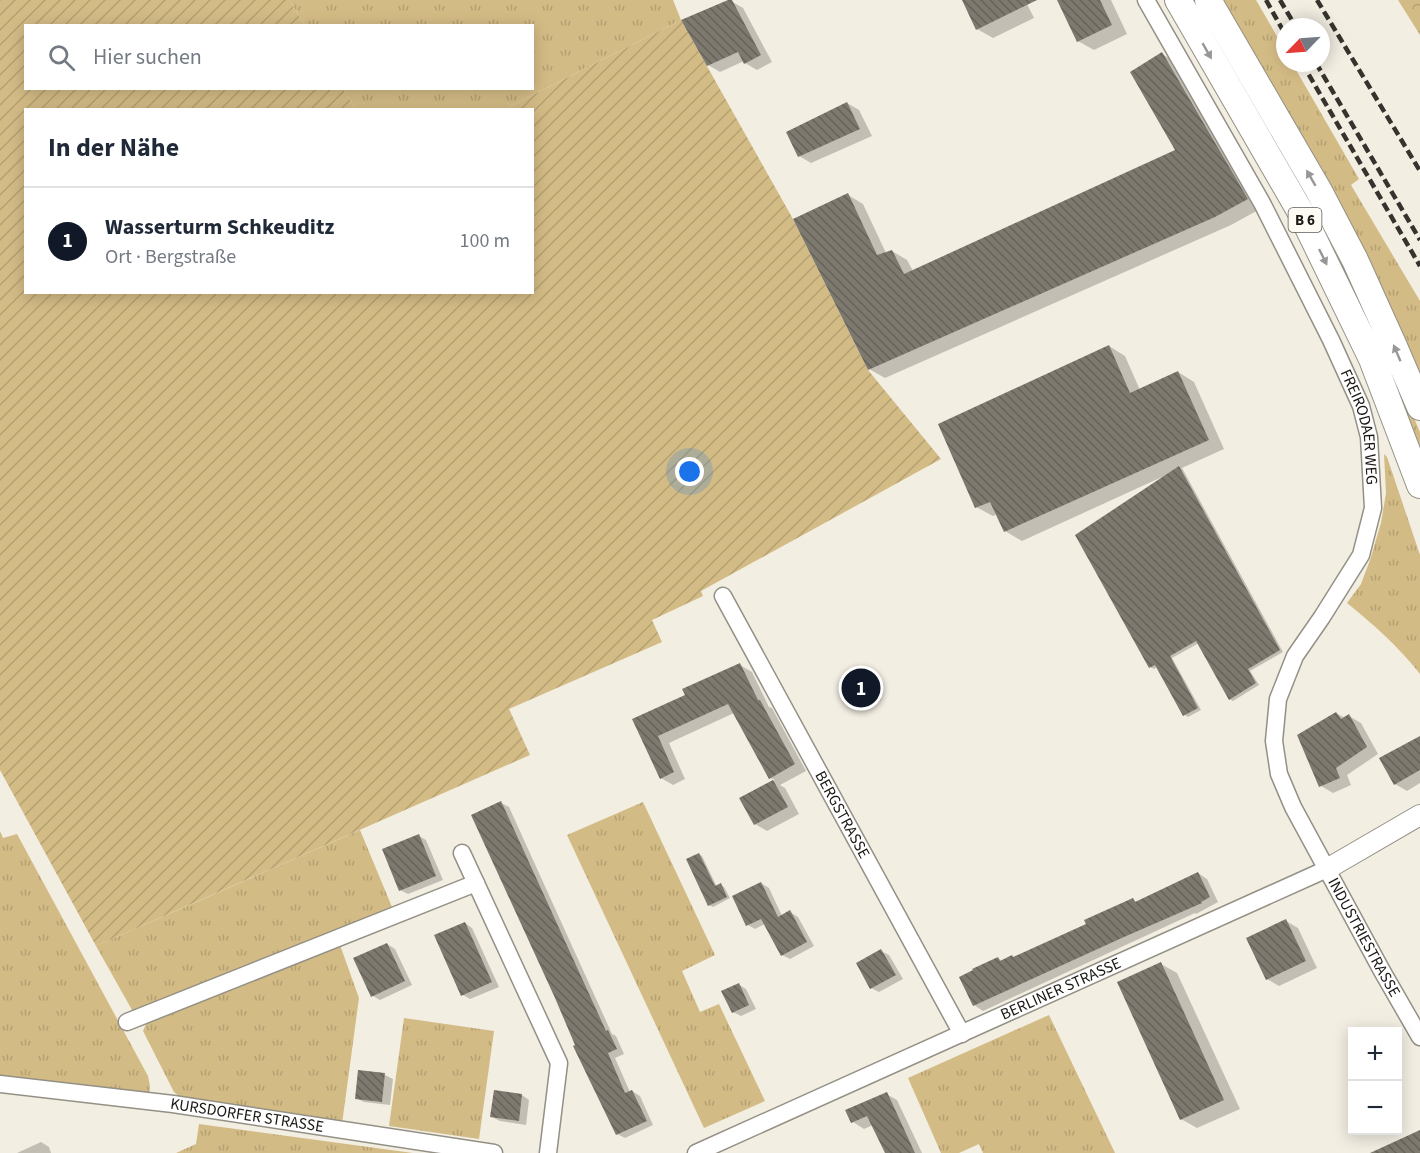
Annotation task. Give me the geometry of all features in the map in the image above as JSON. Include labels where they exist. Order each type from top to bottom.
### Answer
[{"type":"main road","name":"B 6","points":[[1178,0],[1300,211],[1372,359],[1420,485]]},
{"type":"main road","name":"B 6","points":[[1208,0],[1319,191],[1359,270],[1420,407]]},
{"type":"street","name":"FREIRODAER WEG","points":[[1146,0],[1262,203],[1361,406],[1369,437],[1373,508],[1361,555],[1295,656],[1278,699],[1274,741],[1279,774],[1293,807],[1327,869]]},
{"type":"street","name":"BERGSTRASSE","points":[[723,596],[962,1034]]},
{"type":"street","name":"BERLINER STRASSE","points":[[696,1153],[1327,869],[1420,815]]},
{"type":"street","points":[[462,853],[559,1063],[548,1153]]},
{"type":"street","name":"INDUSTRIESTRASSE","points":[[1327,869],[1420,1037]]},
{"type":"street","points":[[127,1022],[476,884]]},
{"type":"street","name":"KURSDORFER STRASSE","points":[[0,1084],[173,1104],[494,1153]]},
{"type":"green space","points":[[0,0],[289,0],[304,24],[24,24],[24,90],[344,90],[355,108],[24,108],[24,294],[534,294],[534,108],[507,108],[681,20],[793,219],[868,370],[941,459],[701,591],[703,596],[652,620],[662,642],[509,709],[530,755],[96,946],[0,770]]},
{"type":"green space","points":[[289,0],[673,0],[681,20],[507,108],[355,108],[344,90],[534,90],[534,24],[304,24]]},
{"type":"green space","points":[[1191,0],[1197,0],[1308,194],[1352,281],[1420,432],[1420,453]]},
{"type":"green space","points":[[1220,0],[1256,0],[1276,34],[1276,72],[1297,72],[1359,179],[1351,185],[1420,301],[1420,383]]},
{"type":"green space","points":[[1398,0],[1420,0],[1420,35]]},
{"type":"green space","points":[[1384,454],[1387,457],[1420,555],[1420,674],[1385,636],[1347,603],[1361,584],[1381,523],[1386,493]]},
{"type":"green space","points":[[643,802],[715,955],[682,971],[700,1012],[719,1004],[765,1101],[704,1128],[567,835]]},
{"type":"green space","points":[[360,830],[392,907],[140,1010],[132,1010],[96,946]]},
{"type":"green space","points":[[0,831],[3,838],[17,834],[148,1076],[149,1099],[0,1080]]},
{"type":"green space","points":[[340,945],[359,998],[342,1124],[185,1101],[174,1092],[143,1031],[146,1024]]},
{"type":"green space","points":[[1049,1015],[1115,1153],[983,1153],[979,1144],[959,1153],[941,1153],[908,1078]]},
{"type":"green space","points":[[404,1018],[494,1031],[479,1139],[389,1126]]},
{"type":"green space","points":[[199,1124],[413,1153],[176,1153],[196,1144]]},
{"type":"building","points":[[732,0],[761,55],[744,64],[738,52],[707,66],[681,20]]},
{"type":"building","points":[[962,0],[1037,0],[976,30]]},
{"type":"building","points":[[1057,0],[1100,0],[1112,25],[1077,42]]},
{"type":"building","points":[[1162,52],[1248,199],[1215,217],[868,370],[793,219],[848,193],[877,255],[892,250],[904,274],[1175,150],[1130,72]]},
{"type":"building","points":[[847,102],[860,129],[798,157],[786,132]]},
{"type":"building","points":[[1109,345],[1130,393],[1178,371],[1209,440],[1004,532],[990,502],[975,508],[938,424]]},
{"type":"building","points":[[1179,466],[1280,650],[1248,669],[1256,683],[1229,700],[1196,641],[1170,656],[1198,708],[1183,716],[1155,665],[1149,668],[1075,535]]},
{"type":"building","points":[[740,663],[758,700],[795,764],[769,779],[728,704],[658,736],[674,772],[660,779],[632,719],[685,695],[682,689]]},
{"type":"building","points":[[861,672],[872,676],[876,687],[872,698],[861,702],[850,698],[846,687],[850,676]]},
{"type":"building","points":[[1336,712],[1341,719],[1349,714],[1367,747],[1336,768],[1340,778],[1319,787],[1297,735]]},
{"type":"building","points":[[1420,736],[1420,770],[1394,785],[1379,758]]},
{"type":"building","points":[[773,780],[788,807],[754,825],[739,798]]},
{"type":"building","points":[[501,801],[606,1031],[608,1030],[617,1049],[608,1053],[625,1093],[632,1090],[647,1121],[616,1135],[573,1046],[575,1045],[555,998],[471,815]]},
{"type":"building","points":[[419,834],[436,876],[399,891],[382,849]]},
{"type":"building","points":[[699,853],[715,886],[721,883],[727,897],[708,906],[686,859]]},
{"type":"building","points":[[1198,872],[1210,897],[1202,903],[973,1006],[959,977],[972,969],[998,957],[1000,961],[1012,955],[1013,957],[1086,924],[1084,920],[1133,898],[1135,902]]},
{"type":"building","points":[[761,882],[778,917],[790,910],[807,942],[781,956],[761,919],[746,926],[732,896]]},
{"type":"building","points":[[1286,919],[1306,961],[1266,980],[1246,938]]},
{"type":"building","points":[[465,922],[492,982],[461,996],[434,935]]},
{"type":"building","points":[[387,943],[405,981],[371,997],[353,958]]},
{"type":"building","points":[[881,949],[896,975],[870,989],[856,963]]},
{"type":"building","points":[[1161,962],[1224,1100],[1180,1120],[1117,982]]},
{"type":"building","points":[[739,983],[749,1005],[732,1013],[721,991]]},
{"type":"building","points":[[358,1070],[385,1073],[382,1102],[355,1099]]},
{"type":"building","points":[[494,1090],[522,1094],[519,1121],[490,1117]]},
{"type":"building","points":[[887,1092],[915,1153],[885,1153],[867,1116],[851,1123],[845,1110]]},
{"type":"building","points":[[1420,1130],[1420,1153],[1370,1153]]},
{"type":"railway","points":[[1266,0],[1276,18]]},
{"type":"railway","points":[[1280,0],[1291,18]]},
{"type":"railway","points":[[1317,0],[1420,171]]},
{"type":"railway","points":[[1307,72],[1420,266]]},
{"type":"railway","points":[[1321,72],[1420,240]]},
{"type":"place","name":"Wasserturm Schkeuditz","points":[[861,688]]}]
